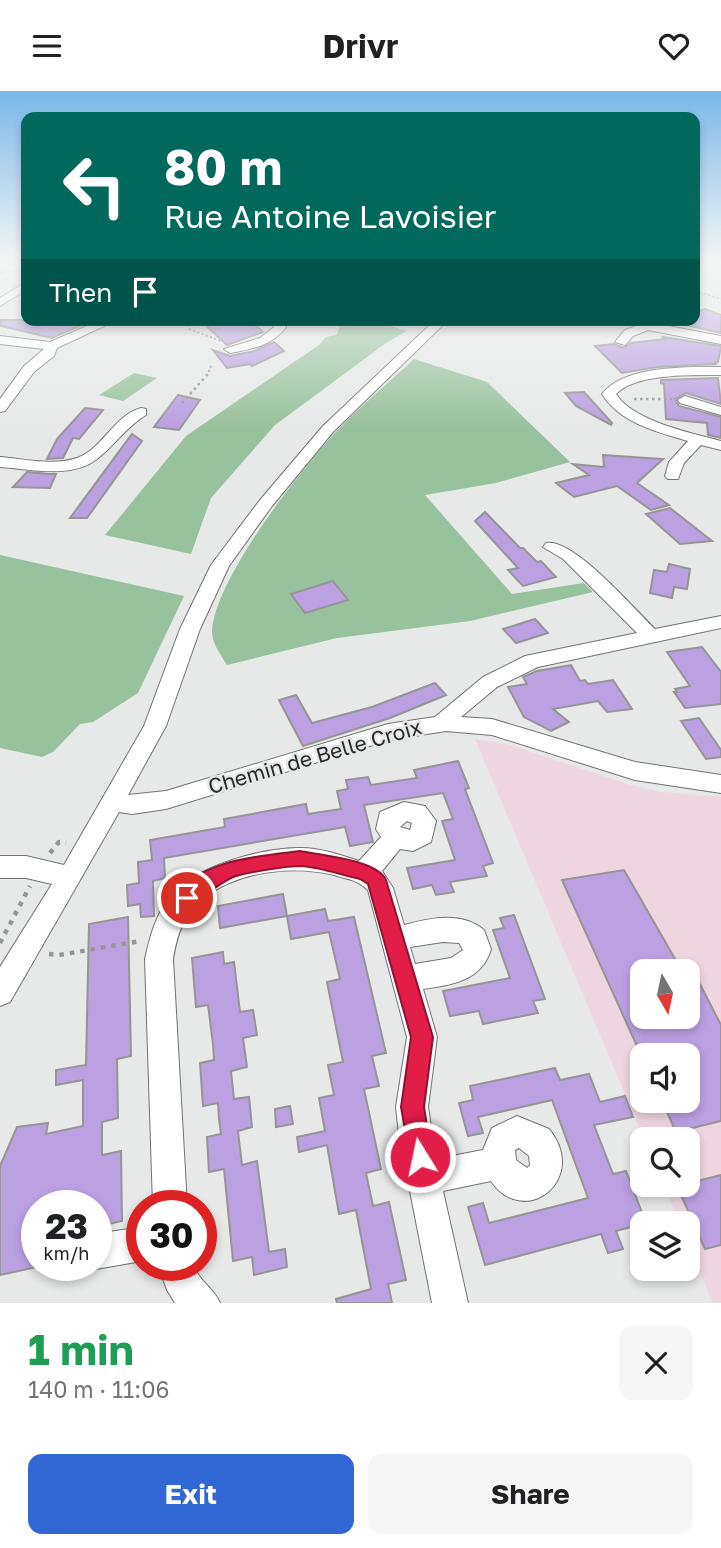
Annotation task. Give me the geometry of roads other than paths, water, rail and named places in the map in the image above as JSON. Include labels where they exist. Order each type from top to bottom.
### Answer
[{"type":"street","points":[[0,340],[51,346],[97,326]]},
{"type":"street","points":[[230,349],[274,336],[280,326]]},
{"type":"street","points":[[0,993],[70,877],[155,726],[190,629],[220,565],[266,503],[328,429],[436,326]]},
{"type":"street","points":[[621,342],[640,326]]},
{"type":"street","points":[[658,326],[721,340]]},
{"type":"street","points":[[0,408],[29,369],[50,353],[51,346]]},
{"type":"street","points":[[721,371],[634,379],[611,389],[611,400],[635,417],[721,446]]},
{"type":"street","points":[[685,400],[721,411]]},
{"type":"street","points":[[0,462],[63,465],[85,461],[119,424],[141,412]]},
{"type":"street","points":[[673,476],[677,462],[698,440]]},
{"type":"street","points":[[552,547],[569,555],[651,636]]},
{"type":"street","points":[[446,723],[446,717],[467,699],[517,667],[532,661],[721,622]]},
{"type":"street","name":"Chemin de Belle Croix","points":[[113,801],[132,805],[166,800],[388,732],[446,723],[492,727],[635,771],[721,783]]},
{"type":"street","points":[[365,872],[395,838]]},
{"type":"street","points":[[169,1190],[159,958],[161,940],[168,921],[177,908],[207,880],[233,868],[310,859],[365,872],[376,880],[380,888],[422,1037],[412,1107],[450,1303]]},
{"type":"street","points":[[0,867],[26,867],[70,877]]},
{"type":"street","points":[[394,939],[457,929],[468,933],[475,941],[477,951],[473,960],[464,966],[405,979]]},
{"type":"street","points":[[424,1178],[498,1163]]},
{"type":"street","points":[[180,1281],[186,1290],[202,1303]]}]
